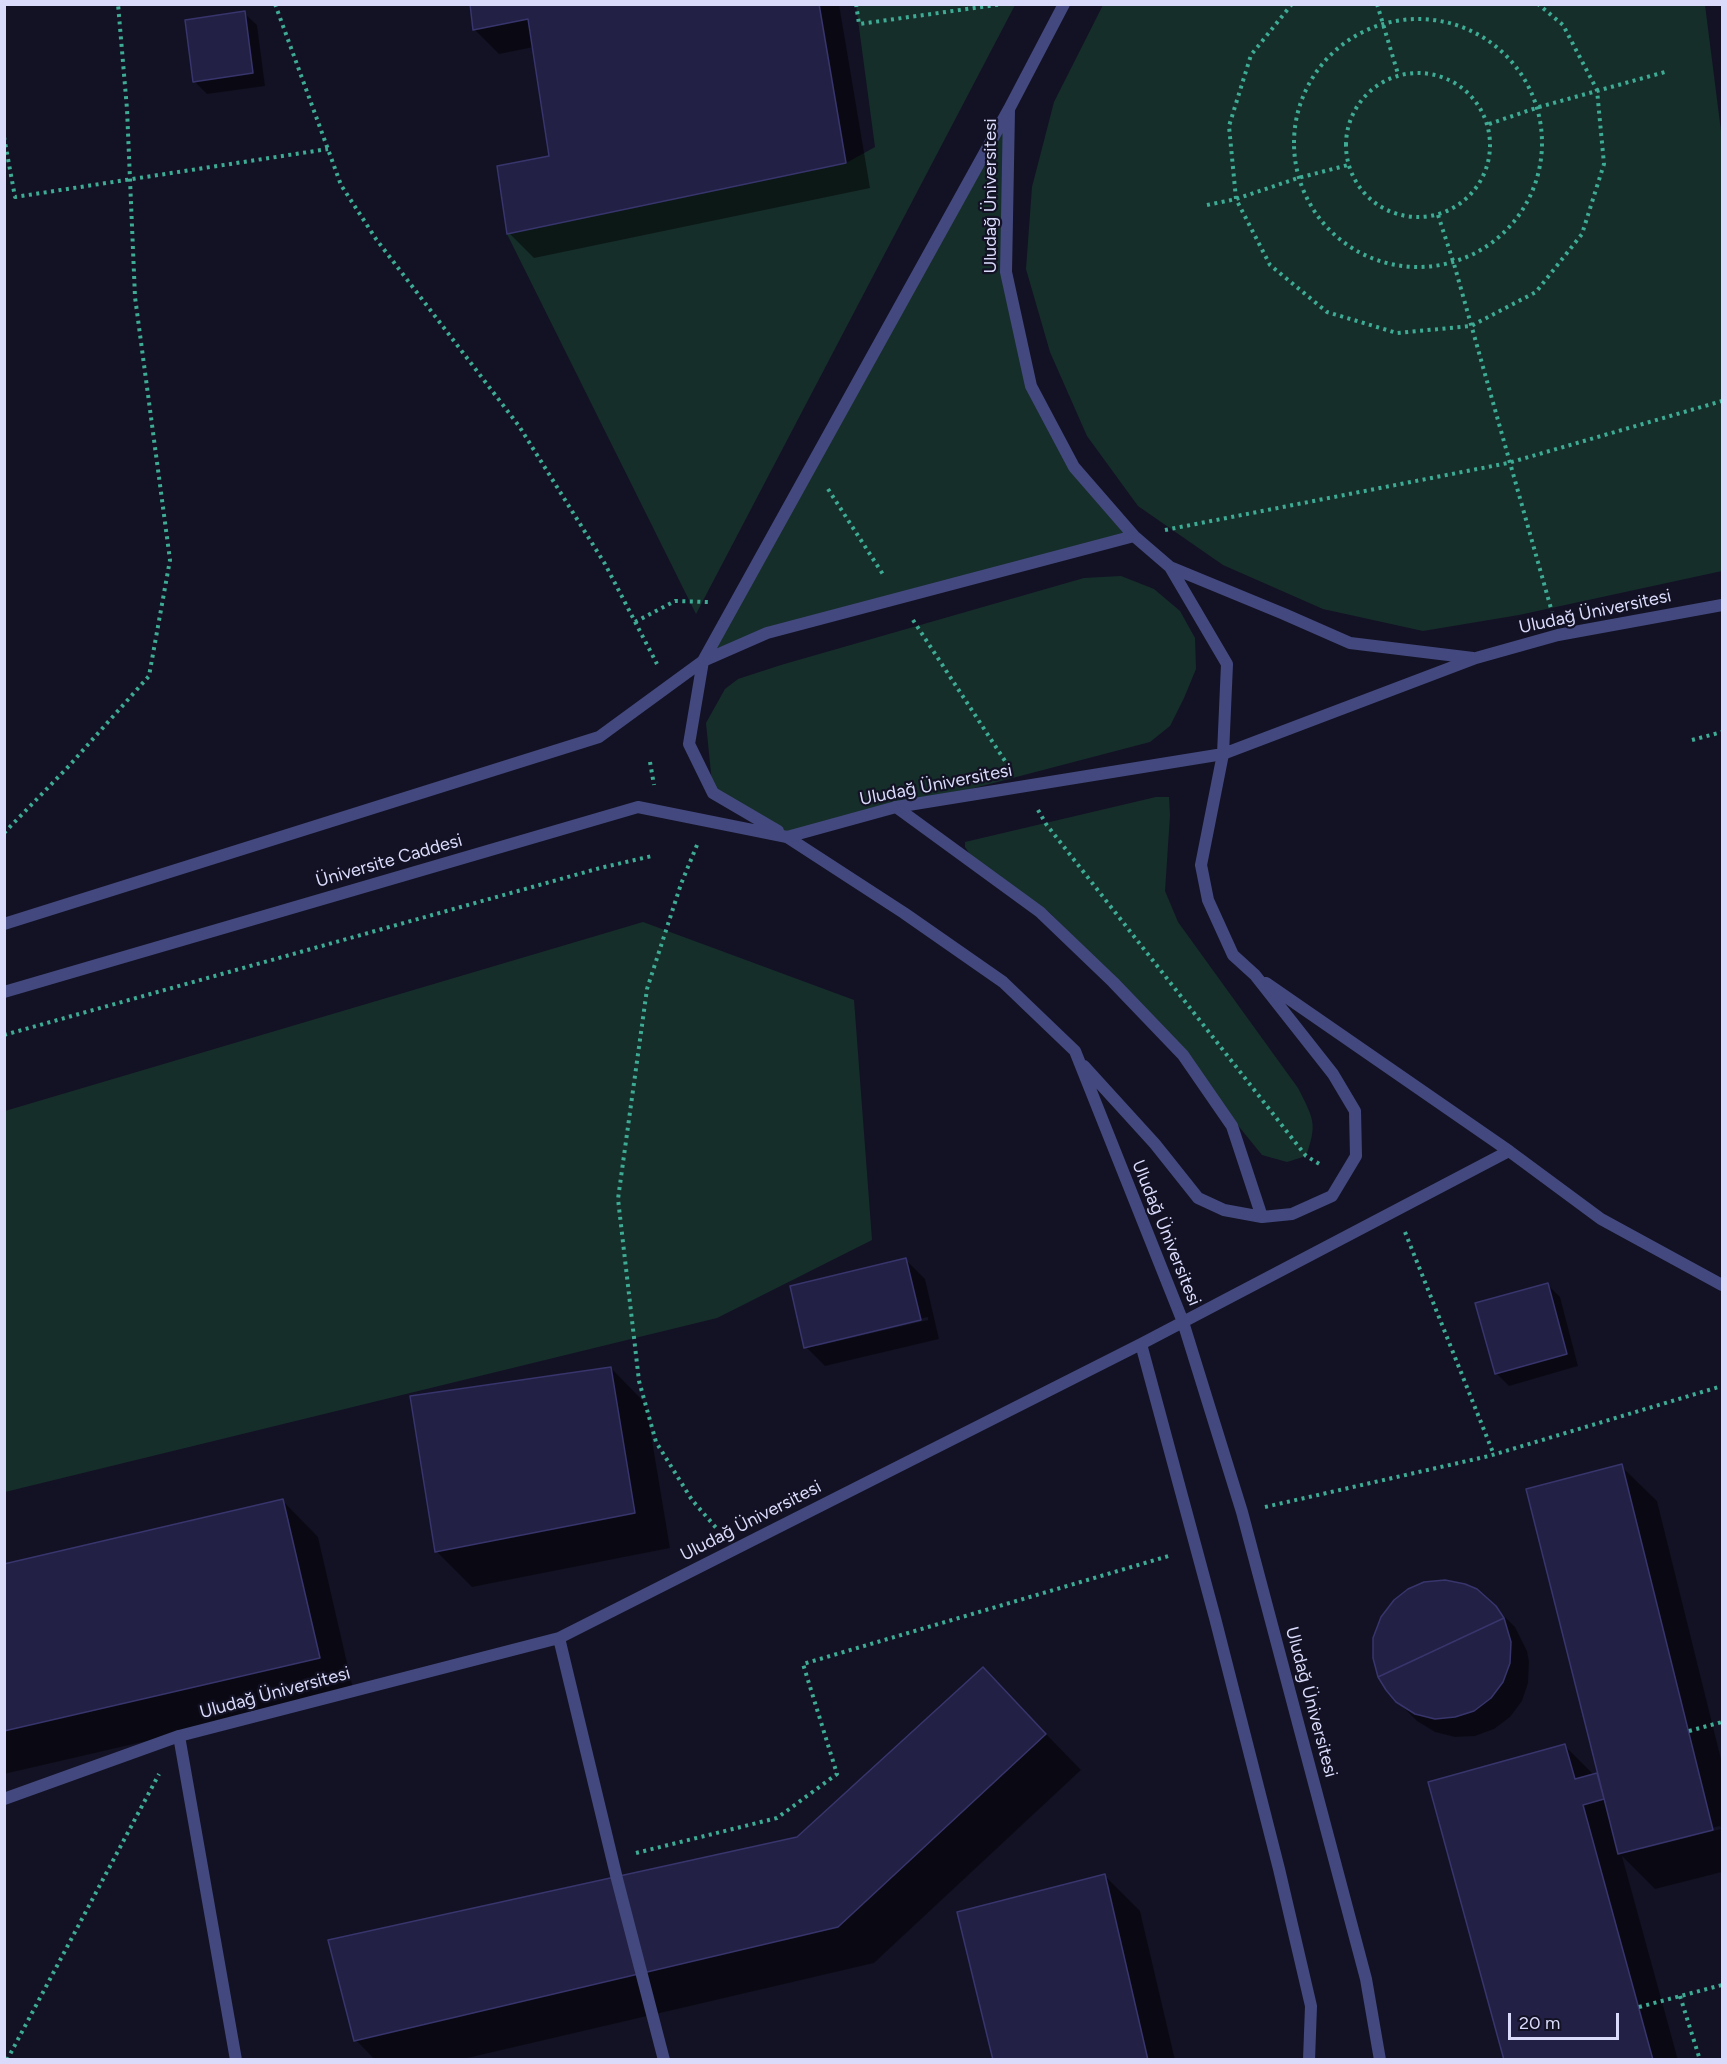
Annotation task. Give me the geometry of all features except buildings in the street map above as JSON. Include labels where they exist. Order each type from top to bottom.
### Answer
[{"type":"street","name":"Uludağ Üniversitesi","points":[[1064,4],[1009,109],[1006,272],[1031,386],[1074,467],[1134,536],[1170,567],[1350,644],[1476,658]]},
{"type":"street","points":[[787,837],[713,793],[690,744],[703,662],[1009,109]]},
{"type":"street","points":[[4,924],[599,737],[703,662],[767,633],[1134,536]]},
{"type":"street","points":[[1170,567],[1227,664],[1223,754],[1202,866],[1208,900],[1233,955],[1255,975],[1509,1151],[1601,1219],[1722,1286]]},
{"type":"street","name":"Uludağ Üniversitesi","points":[[787,837],[896,807],[1223,754],[1476,658],[1558,635],[1722,605]]},
{"type":"street","name":"Üniversite Caddesi","points":[[4,992],[638,807],[787,837]]},
{"type":"street","points":[[896,807],[1040,912],[1113,982],[1183,1055],[1232,1126],[1262,1217]]},
{"type":"street","name":"Uludağ Üniversitesi","points":[[787,837],[904,913],[1003,982],[1075,1051],[1183,1323],[1242,1512],[1366,1979],[1380,2060]]},
{"type":"street","points":[[1078,1059],[1155,1144],[1198,1198],[1224,1210],[1262,1217],[1292,1214],[1332,1196],[1356,1156],[1355,1111],[1333,1074],[1255,975]]},
{"type":"street","name":"Uludağ Üniversitesi","points":[[4,1799],[179,1736],[559,1638],[1183,1323],[1509,1151]]},
{"type":"street","points":[[1141,1344],[1280,1869],[1311,2006],[1309,2060]]},
{"type":"street","points":[[559,1638],[664,2060]]},
{"type":"street","points":[[179,1736],[236,2060]]},
{"type":"path","points":[[4,833],[68,768],[149,675],[170,560],[135,297],[127,109],[118,4]]},
{"type":"path","points":[[275,4],[341,185],[376,239],[519,426],[605,564],[670,685]]},
{"type":"path","points":[[856,4],[859,24],[1003,4]]},
{"type":"path","points":[[1292,4],[1251,55],[1229,126],[1236,199],[1270,265],[1327,312],[1397,333],[1471,326],[1536,292],[1582,234],[1604,164],[1597,90],[1563,25],[1538,4]]},
{"type":"path","points":[[1377,4],[1398,74]]},
{"type":"path","points":[[1431,18],[1478,32],[1515,63],[1539,107],[1543,156],[1528,203],[1497,241],[1454,264],[1405,268],[1358,253],[1320,222],[1298,178],[1293,129],[1308,83],[1339,45],[1383,22],[1431,18]]},
{"type":"path","points":[[1426,71],[1453,80],[1475,99],[1489,124],[1491,152],[1482,180],[1464,202],[1438,215],[1410,217],[1383,209],[1361,190],[1348,165],[1346,136],[1354,109],[1372,87],[1398,74],[1426,71]]},
{"type":"path","points":[[1489,124],[1539,107],[1665,72]]},
{"type":"path","points":[[4,137],[15,197],[328,149]]},
{"type":"path","points":[[1208,205],[1236,199],[1298,178],[1348,165]]},
{"type":"path","points":[[1438,215],[1454,264],[1558,635]]},
{"type":"path","points":[[1134,536],[1508,463],[1722,401]]},
{"type":"path","points":[[812,464],[1046,824],[1306,1156],[1343,1178]]},
{"type":"path","points":[[635,622],[675,601],[736,602]]},
{"type":"path","points":[[1692,740],[1722,732]]},
{"type":"path","points":[[650,762],[654,790]]},
{"type":"path","points":[[708,820],[681,884],[647,989],[618,1199],[639,1381],[656,1442],[692,1500],[735,1550]]},
{"type":"path","points":[[4,1035],[652,856]]},
{"type":"path","points":[[1396,1210],[1494,1455]]},
{"type":"path","points":[[1242,1512],[1494,1455],[1722,1386]]},
{"type":"path","points":[[612,1858],[777,1818],[837,1774],[803,1664],[1181,1552],[1195,1543]]},
{"type":"path","points":[[1689,1731],[1722,1722]]},
{"type":"path","points":[[7,2060],[179,1736]]},
{"type":"path","points":[[1639,2007],[1722,1984]]},
{"type":"path","points":[[1680,1996],[1700,2060]]},
{"type":"green space","points":[[856,5],[1015,5],[696,614],[507,234],[846,163],[875,147]]},
{"type":"green space","points":[[1103,5],[1705,5],[1722,139],[1722,571],[1519,615],[1423,631],[1323,609],[1223,565],[1138,506],[1087,436],[1050,352],[1026,269],[1032,187],[1054,102]]},
{"type":"green space","points":[[1009,109],[1006,272],[1031,386],[1074,467],[1134,536],[767,633],[703,661]]},
{"type":"green space","points":[[1121,576],[1154,589],[1180,611],[1195,638],[1196,669],[1184,698],[1170,726],[1150,742],[787,837],[713,793],[706,723],[725,689],[738,679],[1084,578]]},
{"type":"green space","points":[[1156,797],[1169,797],[1165,891],[1178,922],[1298,1088],[1310,1114],[1313,1128],[1306,1156],[1287,1162],[1262,1155],[1176,1040],[1049,912],[974,860],[965,847],[965,842]]},
{"type":"green space","points":[[643,922],[854,1000],[872,1240],[717,1318],[5,1492],[5,1111]]}]
